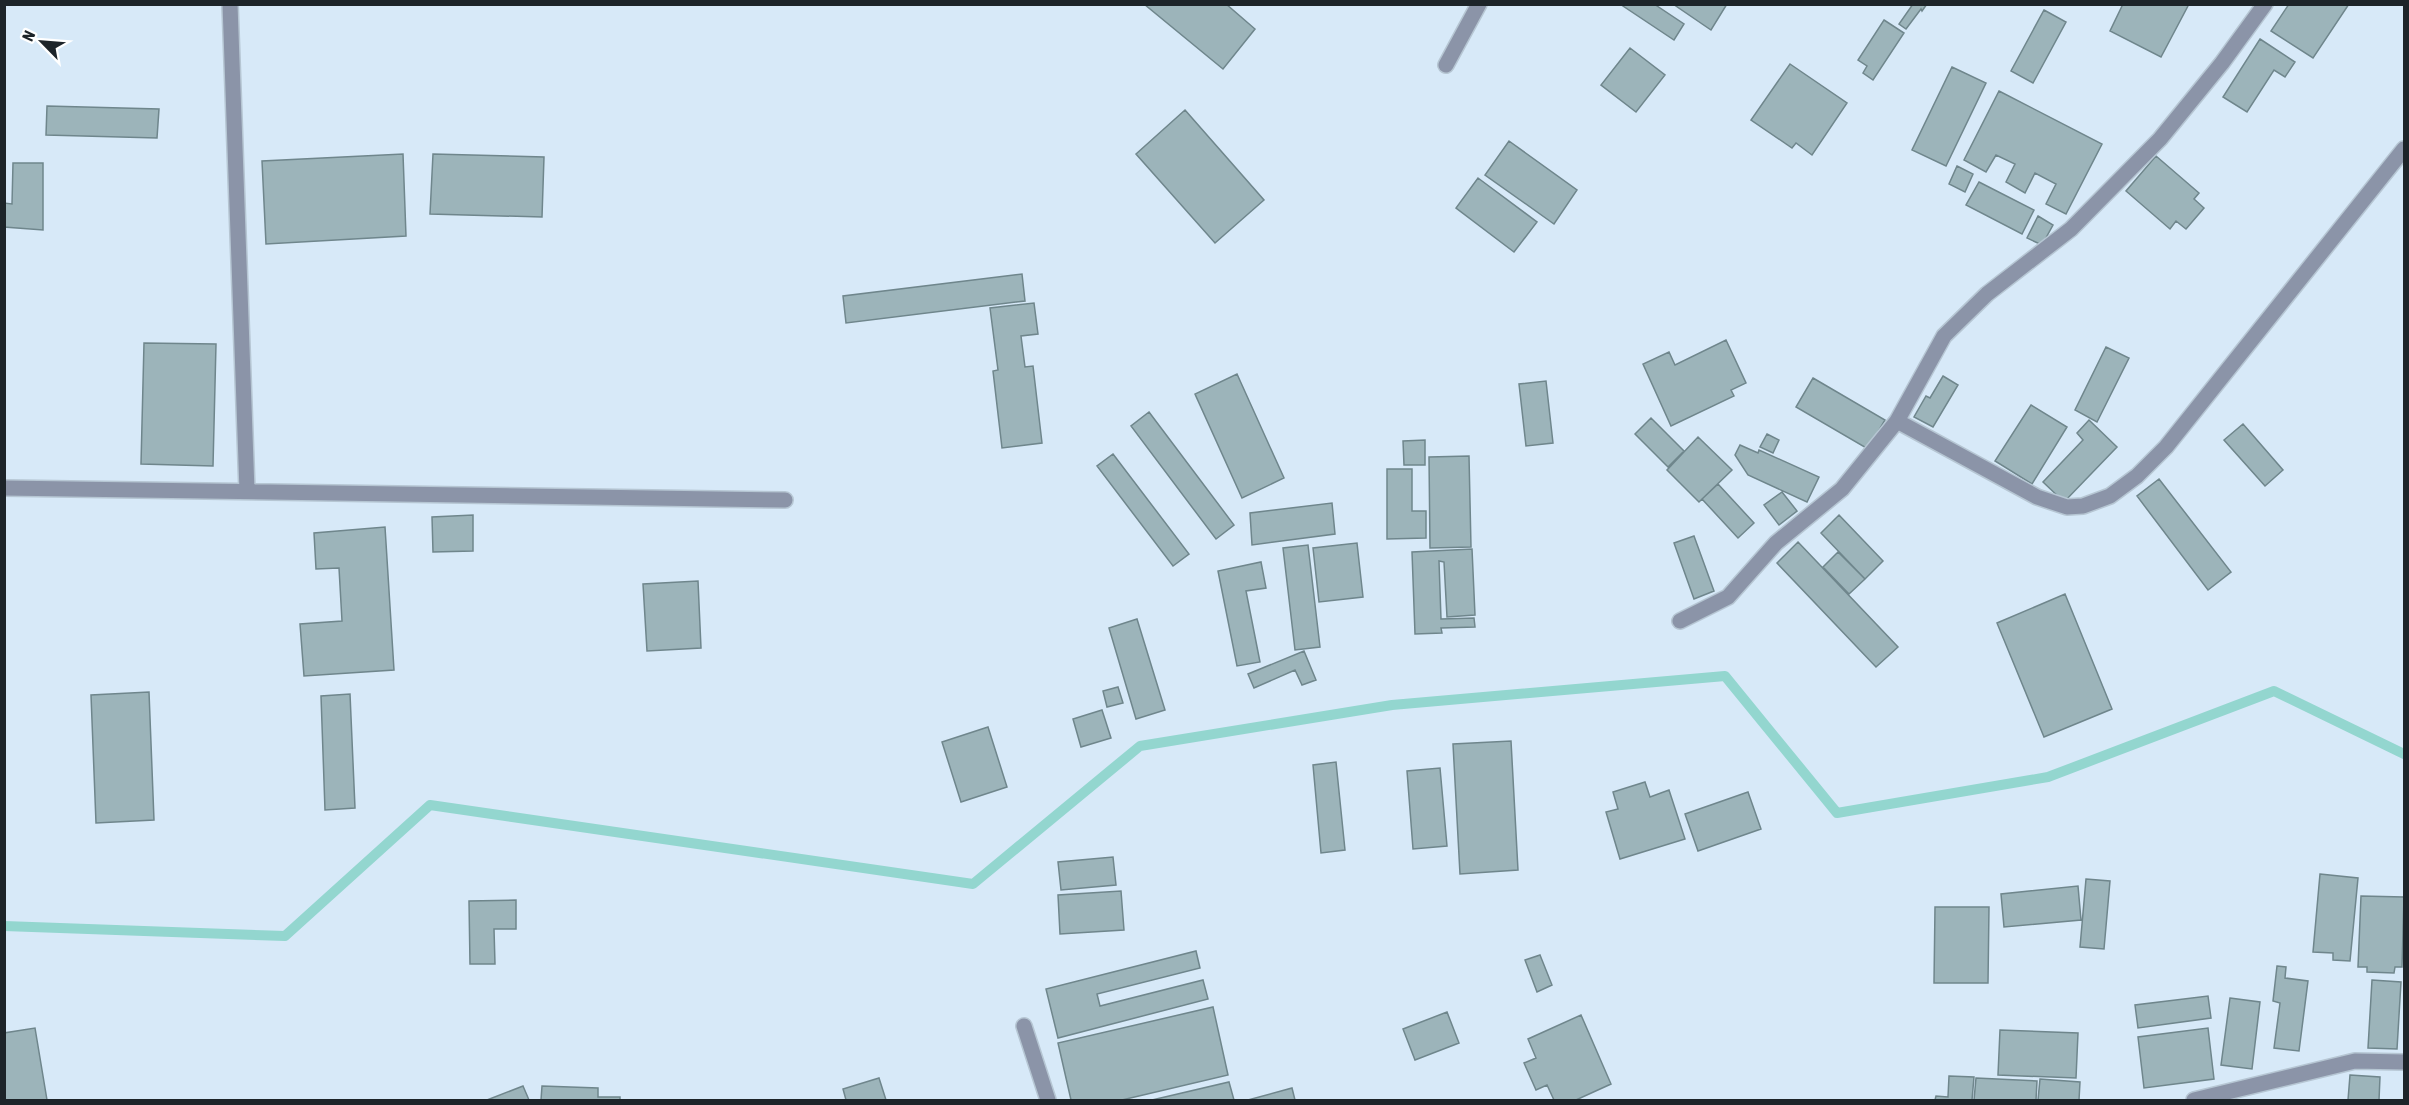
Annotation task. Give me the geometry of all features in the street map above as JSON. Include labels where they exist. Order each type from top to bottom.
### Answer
[{"type":"street","points":[[230,4],[247,491]]},
{"type":"street","points":[[1446,65],[1479,4]]},
{"type":"street","points":[[1680,621],[1728,597],[1776,543],[1842,489],[1898,421],[1944,336],[1987,294],[2071,229],[2160,139],[2222,63],[2265,4]]},
{"type":"street","points":[[1898,421],[2037,497],[2067,507],[2083,506],[2110,496],[2137,476],[2166,447],[2404,149]]},
{"type":"street","points":[[4,488],[785,500]]},
{"type":"street","points":[[1024,1026],[1048,1101]]},
{"type":"street","points":[[2194,1101],[2355,1061],[2404,1062]]},
{"type":"building","points":[[1144,4],[1226,4],[1255,29],[1223,69]]},
{"type":"building","points":[[1620,4],[1654,4],[1684,24],[1674,40]]},
{"type":"building","points":[[1673,4],[1727,4],[1711,30]]},
{"type":"building","points":[[1913,4],[1927,4],[1906,29],[1899,24]]},
{"type":"building","points":[[2123,4],[2189,4],[2161,57],[2110,31]]},
{"type":"building","points":[[2289,4],[2349,4],[2313,58],[2271,31]]},
{"type":"building","points":[[2044,10],[2066,22],[2033,83],[2011,71]]},
{"type":"building","points":[[1884,20],[1904,33],[1873,80],[1863,73],[1867,66],[1858,60]]},
{"type":"building","points":[[2260,39],[2295,62],[2285,77],[2274,70],[2247,112],[2223,97]]},
{"type":"building","points":[[1630,48],[1665,75],[1636,112],[1601,85]]},
{"type":"building","points":[[1790,64],[1847,103],[1812,155],[1796,143],[1792,148],[1751,120]]},
{"type":"building","points":[[1952,67],[1986,83],[1946,166],[1912,150]]},
{"type":"building","points":[[1999,91],[2102,144],[2066,214],[2046,204],[2056,184],[2035,173],[2025,193],[2006,182],[2015,164],[1996,155],[1986,172],[1964,160]]},
{"type":"building","points":[[47,106],[159,109],[157,138],[46,135]]},
{"type":"building","points":[[1185,110],[1264,200],[1215,243],[1136,154]]},
{"type":"building","points":[[1509,141],[1577,190],[1554,224],[1485,175]]},
{"type":"building","points":[[403,154],[406,236],[266,244],[262,161]]},
{"type":"building","points":[[433,154],[544,157],[542,217],[430,214]]},
{"type":"building","points":[[2156,156],[2199,193],[2194,199],[2204,208],[2186,229],[2176,221],[2170,229],[2126,191]]},
{"type":"building","points":[[13,163],[43,163],[43,230],[4,227],[4,203],[12,204]]},
{"type":"building","points":[[1957,166],[1973,174],[1965,192],[1949,184]]},
{"type":"building","points":[[1478,178],[1537,222],[1514,252],[1456,208]]},
{"type":"building","points":[[1979,182],[2034,210],[2022,234],[1966,205]]},
{"type":"building","points":[[2038,216],[2053,225],[2042,245],[2027,238]]},
{"type":"building","points":[[1022,274],[1025,301],[846,323],[843,296]]},
{"type":"building","points":[[1034,303],[1038,334],[1021,336],[1025,367],[1033,366],[1042,443],[1002,448],[993,371],[998,370],[990,308]]},
{"type":"building","points":[[1726,340],[1746,383],[1731,390],[1734,396],[1671,426],[1643,364],[1669,352],[1675,365]]},
{"type":"building","points":[[144,343],[216,344],[213,466],[141,464]]},
{"type":"building","points":[[2106,347],[2129,358],[2097,422],[2075,410]]},
{"type":"building","points":[[1237,374],[1284,478],[1242,498],[1195,394]]},
{"type":"building","points":[[1943,376],[1958,385],[1933,427],[1914,417],[1926,396],[1930,398]]},
{"type":"building","points":[[1813,378],[1885,420],[1868,449],[1796,407]]},
{"type":"building","points":[[1546,381],[1553,443],[1526,446],[1519,384]]},
{"type":"building","points":[[2031,405],[2067,427],[2032,484],[1995,461]]},
{"type":"building","points":[[1149,412],[1234,525],[1216,539],[1131,426]]},
{"type":"building","points":[[1651,418],[1684,451],[1668,467],[1635,434]]},
{"type":"building","points":[[2089,420],[2117,447],[2064,502],[2043,482],[2083,440],[2077,433]]},
{"type":"building","points":[[2243,424],[2283,470],[2265,486],[2224,440]]},
{"type":"building","points":[[1767,434],[1779,440],[1773,453],[1760,447]]},
{"type":"building","points":[[1698,437],[1732,470],[1699,502],[1667,470]]},
{"type":"building","points":[[1425,440],[1425,465],[1404,465],[1403,441]]},
{"type":"building","points":[[1740,445],[1758,453],[1759,450],[1819,477],[1807,502],[1748,475],[1735,455]]},
{"type":"building","points":[[1113,454],[1189,554],[1173,566],[1097,466]]},
{"type":"building","points":[[1469,456],[1471,547],[1430,548],[1429,457]]},
{"type":"building","points":[[1387,469],[1412,469],[1412,511],[1426,511],[1426,538],[1387,539]]},
{"type":"building","points":[[2159,479],[2231,572],[2208,590],[2137,496]]},
{"type":"building","points":[[1718,484],[1754,523],[1738,538],[1702,499]]},
{"type":"building","points":[[1782,492],[1797,511],[1779,525],[1764,505]]},
{"type":"building","points":[[1332,503],[1335,534],[1252,545],[1250,513]]},
{"type":"building","points":[[473,515],[473,551],[433,552],[432,517]]},
{"type":"building","points":[[1839,515],[1883,561],[1865,579],[1821,533]]},
{"type":"building","points":[[385,527],[394,670],[304,676],[300,624],[342,621],[339,568],[316,569],[314,533]]},
{"type":"building","points":[[1694,536],[1714,591],[1694,599],[1674,543]]},
{"type":"building","points":[[1798,542],[1898,647],[1876,667],[1777,563]]},
{"type":"building","points":[[1357,543],[1363,597],[1319,602],[1313,548]]},
{"type":"building","points":[[1308,545],[1320,647],[1295,650],[1283,548]]},
{"type":"building","points":[[1472,549],[1475,615],[1447,617],[1444,562],[1439,561],[1441,619],[1474,618],[1475,627],[1441,628],[1442,633],[1415,634],[1412,552]]},
{"type":"building","points":[[1838,552],[1865,579],[1849,594],[1823,567]]},
{"type":"building","points":[[1261,562],[1266,588],[1246,591],[1260,662],[1237,666],[1218,571]]},
{"type":"building","points":[[698,581],[701,648],[647,651],[643,584]]},
{"type":"building","points":[[2065,594],[2112,709],[2044,737],[1997,623]]},
{"type":"building","points":[[1137,619],[1165,710],[1136,719],[1109,628]]},
{"type":"building","points":[[1304,651],[1316,680],[1302,685],[1295,670],[1254,688],[1248,674]]},
{"type":"building","points":[[1118,687],[1123,703],[1107,707],[1103,691]]},
{"type":"building","points":[[149,692],[154,820],[96,823],[91,695]]},
{"type":"building","points":[[350,694],[355,808],[325,810],[321,696]]},
{"type":"building","points":[[1102,710],[1111,738],[1081,747],[1073,719]]},
{"type":"building","points":[[988,727],[1007,787],[961,802],[942,742]]},
{"type":"building","points":[[1511,741],[1518,870],[1460,874],[1453,744]]},
{"type":"building","points":[[1336,762],[1345,850],[1321,853],[1313,765]]},
{"type":"building","points":[[1440,768],[1447,846],[1413,849],[1407,771]]},
{"type":"building","points":[[1645,782],[1650,797],[1669,790],[1685,839],[1620,859],[1606,812],[1618,809],[1613,792]]},
{"type":"building","points":[[1748,792],[1761,829],[1698,851],[1685,814]]},
{"type":"building","points":[[1113,857],[1116,885],[1061,890],[1058,862]]},
{"type":"building","points":[[2320,874],[2358,878],[2350,961],[2333,960],[2333,953],[2313,952]]},
{"type":"building","points":[[2086,879],[2110,881],[2104,949],[2080,947]]},
{"type":"building","points":[[2078,886],[2081,920],[2004,927],[2001,894]]},
{"type":"building","points":[[1121,891],[1124,930],[1060,934],[1058,895]]},
{"type":"building","points":[[2361,896],[2404,897],[2402,967],[2395,967],[2394,973],[2367,972],[2367,967],[2358,967]]},
{"type":"building","points":[[516,900],[516,929],[494,929],[495,964],[470,964],[469,901]]},
{"type":"building","points":[[1935,907],[1989,907],[1988,983],[1934,983]]},
{"type":"building","points":[[1196,951],[1200,968],[1097,994],[1100,1006],[1203,980],[1208,999],[1058,1038],[1046,989]]},
{"type":"building","points":[[1540,955],[1552,985],[1537,992],[1525,960]]},
{"type":"building","points":[[2277,966],[2286,967],[2285,978],[2308,981],[2299,1051],[2274,1048],[2280,1003],[2273,1001]]},
{"type":"building","points":[[2372,980],[2401,982],[2397,1049],[2368,1048]]},
{"type":"building","points":[[2208,996],[2211,1018],[2138,1028],[2135,1005]]},
{"type":"building","points":[[2230,998],[2260,1002],[2252,1069],[2221,1065]]},
{"type":"building","points":[[1213,1007],[1228,1075],[1122,1100],[1071,1100],[1058,1043]]},
{"type":"building","points":[[1447,1012],[1459,1043],[1415,1060],[1403,1029]]},
{"type":"building","points":[[1581,1015],[1611,1084],[1576,1100],[1554,1100],[1547,1085],[1536,1090],[1524,1063],[1536,1058],[1528,1039]]},
{"type":"building","points":[[35,1028],[47,1100],[4,1100],[4,1033]]},
{"type":"building","points":[[2208,1028],[2214,1079],[2144,1088],[2138,1037]]},
{"type":"building","points":[[2000,1030],[2078,1033],[2076,1078],[1998,1075]]},
{"type":"building","points":[[2350,1075],[2380,1077],[2379,1100],[2348,1100]]},
{"type":"building","points":[[1949,1076],[1974,1077],[1972,1100],[1935,1100],[1936,1096],[1948,1097]]},
{"type":"building","points":[[879,1078],[886,1100],[846,1100],[843,1089]]},
{"type":"building","points":[[1976,1078],[2037,1081],[2036,1100],[1974,1100]]},
{"type":"building","points":[[2040,1079],[2080,1082],[2079,1100],[2038,1100]]},
{"type":"building","points":[[1229,1082],[1234,1100],[1152,1100]]},
{"type":"building","points":[[523,1086],[529,1100],[487,1100]]},
{"type":"building","points":[[542,1086],[598,1088],[598,1097],[620,1097],[620,1100],[541,1100]]},
{"type":"building","points":[[1292,1088],[1295,1100],[1248,1100]]},
{"type":"waterway","points":[[4,926],[285,936],[430,805],[973,884],[1140,746],[1392,705],[1725,676],[1837,813],[2048,777],[2274,691],[2404,754]]}]
